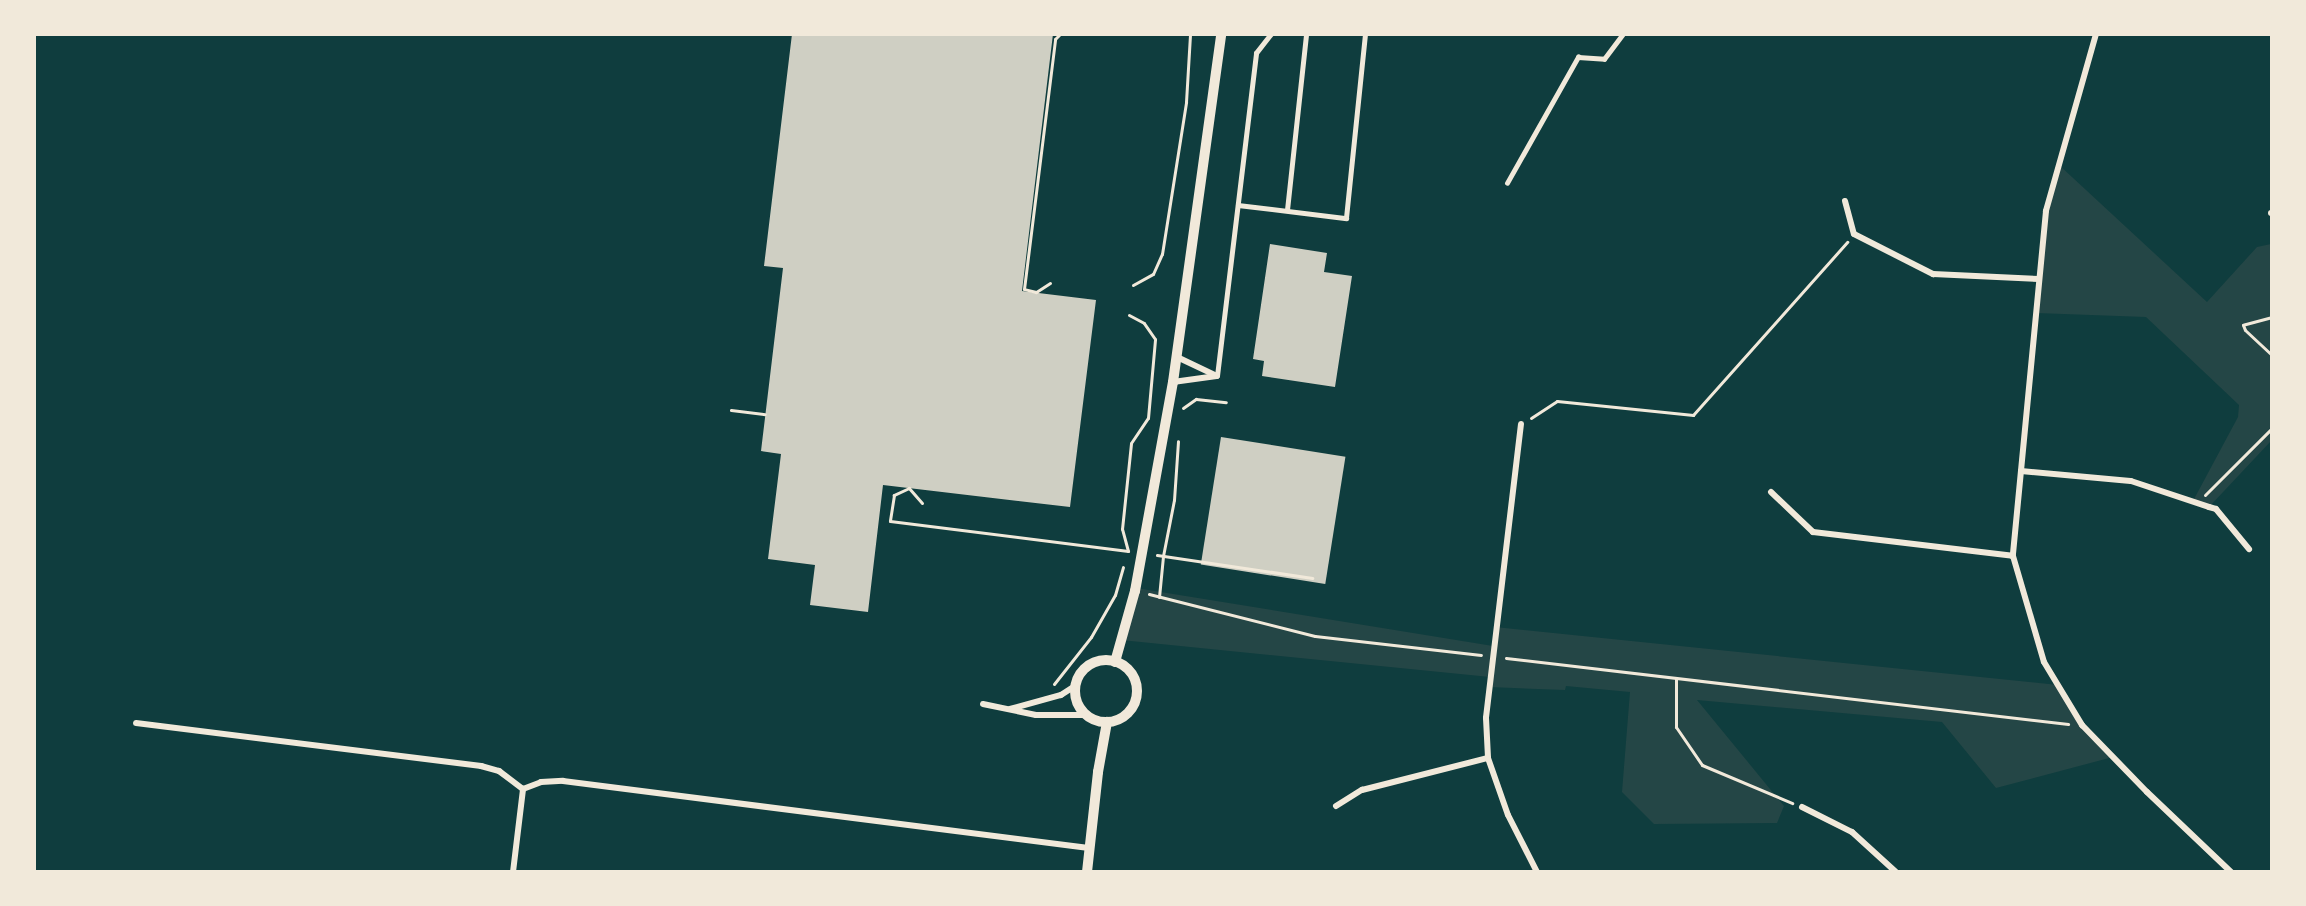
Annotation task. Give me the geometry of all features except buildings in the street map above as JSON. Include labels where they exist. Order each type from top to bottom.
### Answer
[{"type":"street","points":[[1115,662],[1135,591],[1173,382],[1221,34]]},
{"type":"street","points":[[2096,34],[2046,211],[2013,556],[2044,662],[2082,725],[2147,792],[2231,872]]},
{"type":"street","points":[[1845,201],[1854,234],[1933,274],[2039,279]]},
{"type":"street","points":[[1177,357],[1217,376]]},
{"type":"street","points":[[1173,382],[1217,376]]},
{"type":"street","points":[[1521,424],[1486,718],[1488,758],[1508,815],[1537,872]]},
{"type":"street","points":[[2021,471],[2131,481],[2216,509],[2249,549]]},
{"type":"street","points":[[1771,492],[1813,532],[2013,556]]},
{"type":"street","points":[[983,704],[1007,710],[1036,715],[1087,715],[1107,722],[1123,717],[1134,704],[1137,695],[1134,678],[1123,665],[1100,661],[1087,667],[1076,686],[1061,695],[1007,710]]},
{"type":"street","points":[[1076,686],[1077,702],[1087,715]]},
{"type":"street","points":[[1087,872],[1107,722]]},
{"type":"street","points":[[136,723],[481,766],[499,771],[523,789]]},
{"type":"street","points":[[1336,806],[1362,790],[1488,758]]},
{"type":"street","points":[[523,789],[541,782],[563,781],[1089,848]]},
{"type":"street","points":[[513,872],[523,789]]},
{"type":"street","points":[[1802,807],[1852,832],[1896,872]]},
{"type":"lane","points":[[1217,376],[1256,53],[1271,34]]},
{"type":"lane","points":[[1287,210],[1306,34]]},
{"type":"lane","points":[[1238,205],[1346,218],[1365,34]]},
{"type":"lane","points":[[1507,183],[1578,57],[1604,59],[1623,34]]},
{"type":"path","points":[[1050,283],[1036,292],[1024,288],[1055,39],[1060,34]]},
{"type":"path","points":[[1133,285],[1153,274],[1162,254],[1186,102],[1190,34]]},
{"type":"path","points":[[1521,424],[1557,401],[1693,415],[1854,234]]},
{"type":"path","points":[[1128,551],[1122,529],[1131,443],[1148,418],[1155,339],[1144,324],[1129,315]]},
{"type":"path","points":[[2271,317],[2243,325],[2245,330],[2271,355]]},
{"type":"path","points":[[1181,410],[1196,399],[1226,402]]},
{"type":"path","points":[[731,410],[765,414]]},
{"type":"path","points":[[2198,503],[2271,428]]},
{"type":"path","points":[[1159,597],[1163,556],[1174,500],[1179,432]]},
{"type":"path","points":[[922,503],[909,488],[894,495],[890,521],[1128,551],[1312,578]]},
{"type":"path","points":[[1061,695],[1053,685],[1091,637],[1115,595],[1125,562]]},
{"type":"path","points":[[1135,591],[1315,636],[2082,725]]},
{"type":"path","points":[[1676,678],[1676,727],[1702,765],[1802,807]]},
{"type":"shaded area","points":[[2059,165],[2207,302],[2257,247],[2271,244],[2271,441],[2209,507],[2193,501],[2238,417],[2239,405],[2146,317],[2036,313],[2046,211]]},
{"type":"shaded area","points":[[1136,588],[1493,646],[1495,627],[2058,685],[2082,725],[2113,757],[1996,788],[1942,722],[1697,700],[1784,806],[1777,823],[1654,824],[1622,792],[1630,692],[1566,686],[1565,690],[1489,687],[1490,677],[1121,640]]}]
